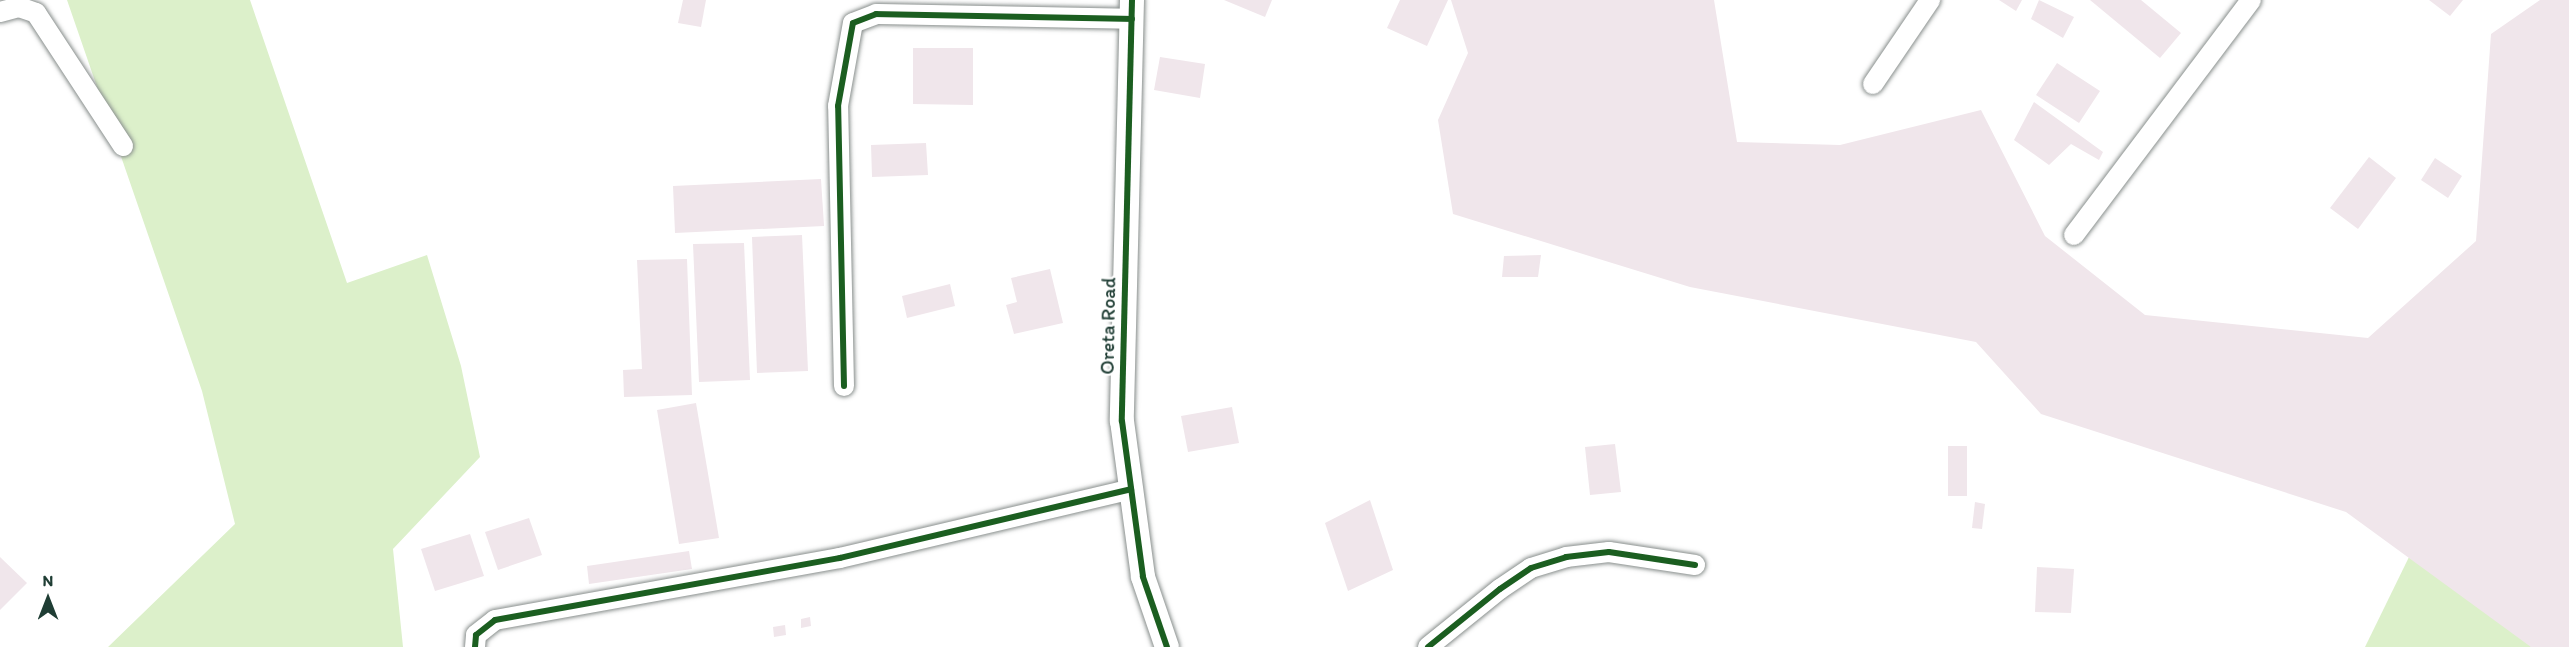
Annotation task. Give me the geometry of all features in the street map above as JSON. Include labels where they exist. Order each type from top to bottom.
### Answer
[{"type":"street","points":[[1873,84],[1930,0]]},
{"type":"street","points":[[2074,235],[2251,0]]},
{"type":"street","points":[[0,12],[19,7],[36,13],[123,147]]},
{"type":"street","points":[[844,386],[838,106],[853,23],[876,14],[1132,9]]},
{"type":"street","name":"Oreta Road","points":[[1132,9],[1122,421],[1143,577],[1167,647]]},
{"type":"street","points":[[476,647],[476,635],[495,621],[840,558],[1131,489]]},
{"type":"street","points":[[1428,647],[1500,589],[1531,568],[1566,557],[1609,552],[1695,565]]},
{"type":"green space","points":[[67,0],[250,0],[347,283],[427,255],[461,366],[480,457],[393,549],[403,647],[108,647],[235,524],[202,391]]},
{"type":"green space","points":[[2409,557],[2530,644],[2531,647],[2365,647]]},
{"type":"building","points":[[683,0],[706,0],[701,27],[678,23]]},
{"type":"building","points":[[1224,0],[1272,0],[1265,17]]},
{"type":"building","points":[[1400,0],[1448,0],[1427,46],[1387,28]]},
{"type":"building","points":[[1451,0],[1714,0],[1737,142],[1840,145],[1981,110],[2045,236],[2145,315],[2368,338],[2476,241],[2491,34],[2540,0],[2569,0],[2569,647],[2531,647],[2346,512],[2041,414],[1976,342],[1690,287],[1453,214],[1438,120],[1468,53]]},
{"type":"building","points":[[1999,0],[2022,0],[2016,11]]},
{"type":"building","points":[[2039,0],[2074,17],[2063,38],[2031,19]]},
{"type":"building","points":[[2090,0],[2141,0],[2181,33],[2160,58]]},
{"type":"building","points":[[2429,0],[2463,0],[2450,16]]},
{"type":"building","points":[[913,48],[973,48],[973,105],[913,104]]},
{"type":"building","points":[[1160,57],[1205,64],[1200,98],[1154,90]]},
{"type":"building","points":[[2057,63],[2100,91],[2079,123],[2036,95]]},
{"type":"building","points":[[2034,102],[2103,152],[2099,160],[2071,144],[2049,165],[2014,140]]},
{"type":"building","points":[[926,143],[928,175],[872,177],[871,145]]},
{"type":"building","points":[[2369,157],[2396,178],[2358,229],[2330,208]]},
{"type":"building","points":[[2435,158],[2462,176],[2448,198],[2421,180]]},
{"type":"building","points":[[821,179],[824,226],[675,233],[673,186]]},
{"type":"building","points":[[802,235],[808,371],[757,373],[752,237]]},
{"type":"building","points":[[744,243],[750,380],[699,382],[693,244]]},
{"type":"building","points":[[1541,255],[1538,277],[1502,277],[1504,256]]},
{"type":"building","points":[[687,259],[692,395],[624,397],[623,370],[642,369],[637,260]]},
{"type":"building","points":[[1050,269],[1063,323],[1014,334],[1006,305],[1017,302],[1011,278]]},
{"type":"building","points":[[950,284],[955,306],[907,318],[902,296]]},
{"type":"building","points":[[696,403],[719,538],[679,544],[657,410]]},
{"type":"building","points":[[1232,407],[1239,443],[1188,452],[1181,416]]},
{"type":"building","points":[[1615,444],[1621,492],[1590,495],[1585,447]]},
{"type":"building","points":[[1948,446],[1967,446],[1967,496],[1948,496]]},
{"type":"building","points":[[1370,500],[1393,570],[1348,591],[1325,523]]},
{"type":"building","points":[[1975,502],[1985,504],[1982,529],[1972,528]]},
{"type":"building","points":[[529,518],[542,555],[498,570],[485,532]]},
{"type":"building","points":[[470,534],[484,576],[435,591],[421,549]]},
{"type":"building","points":[[689,551],[692,569],[589,584],[587,566]]},
{"type":"building","points":[[0,557],[27,583],[0,610]]},
{"type":"building","points":[[2037,567],[2074,569],[2071,613],[2035,612]]},
{"type":"building","points":[[810,617],[811,626],[801,628],[801,619]]},
{"type":"building","points":[[785,625],[786,635],[774,637],[773,627]]},
{"type":"cycle path","points":[[1132,0],[1122,421],[1143,577],[1167,647]]},
{"type":"cycle path","points":[[844,386],[838,106],[853,23],[876,14],[1132,19]]},
{"type":"cycle path","points":[[475,647],[476,635],[495,620],[840,558],[1131,489]]},
{"type":"cycle path","points":[[1428,647],[1500,589],[1531,568],[1566,557],[1609,552],[1695,565]]}]
